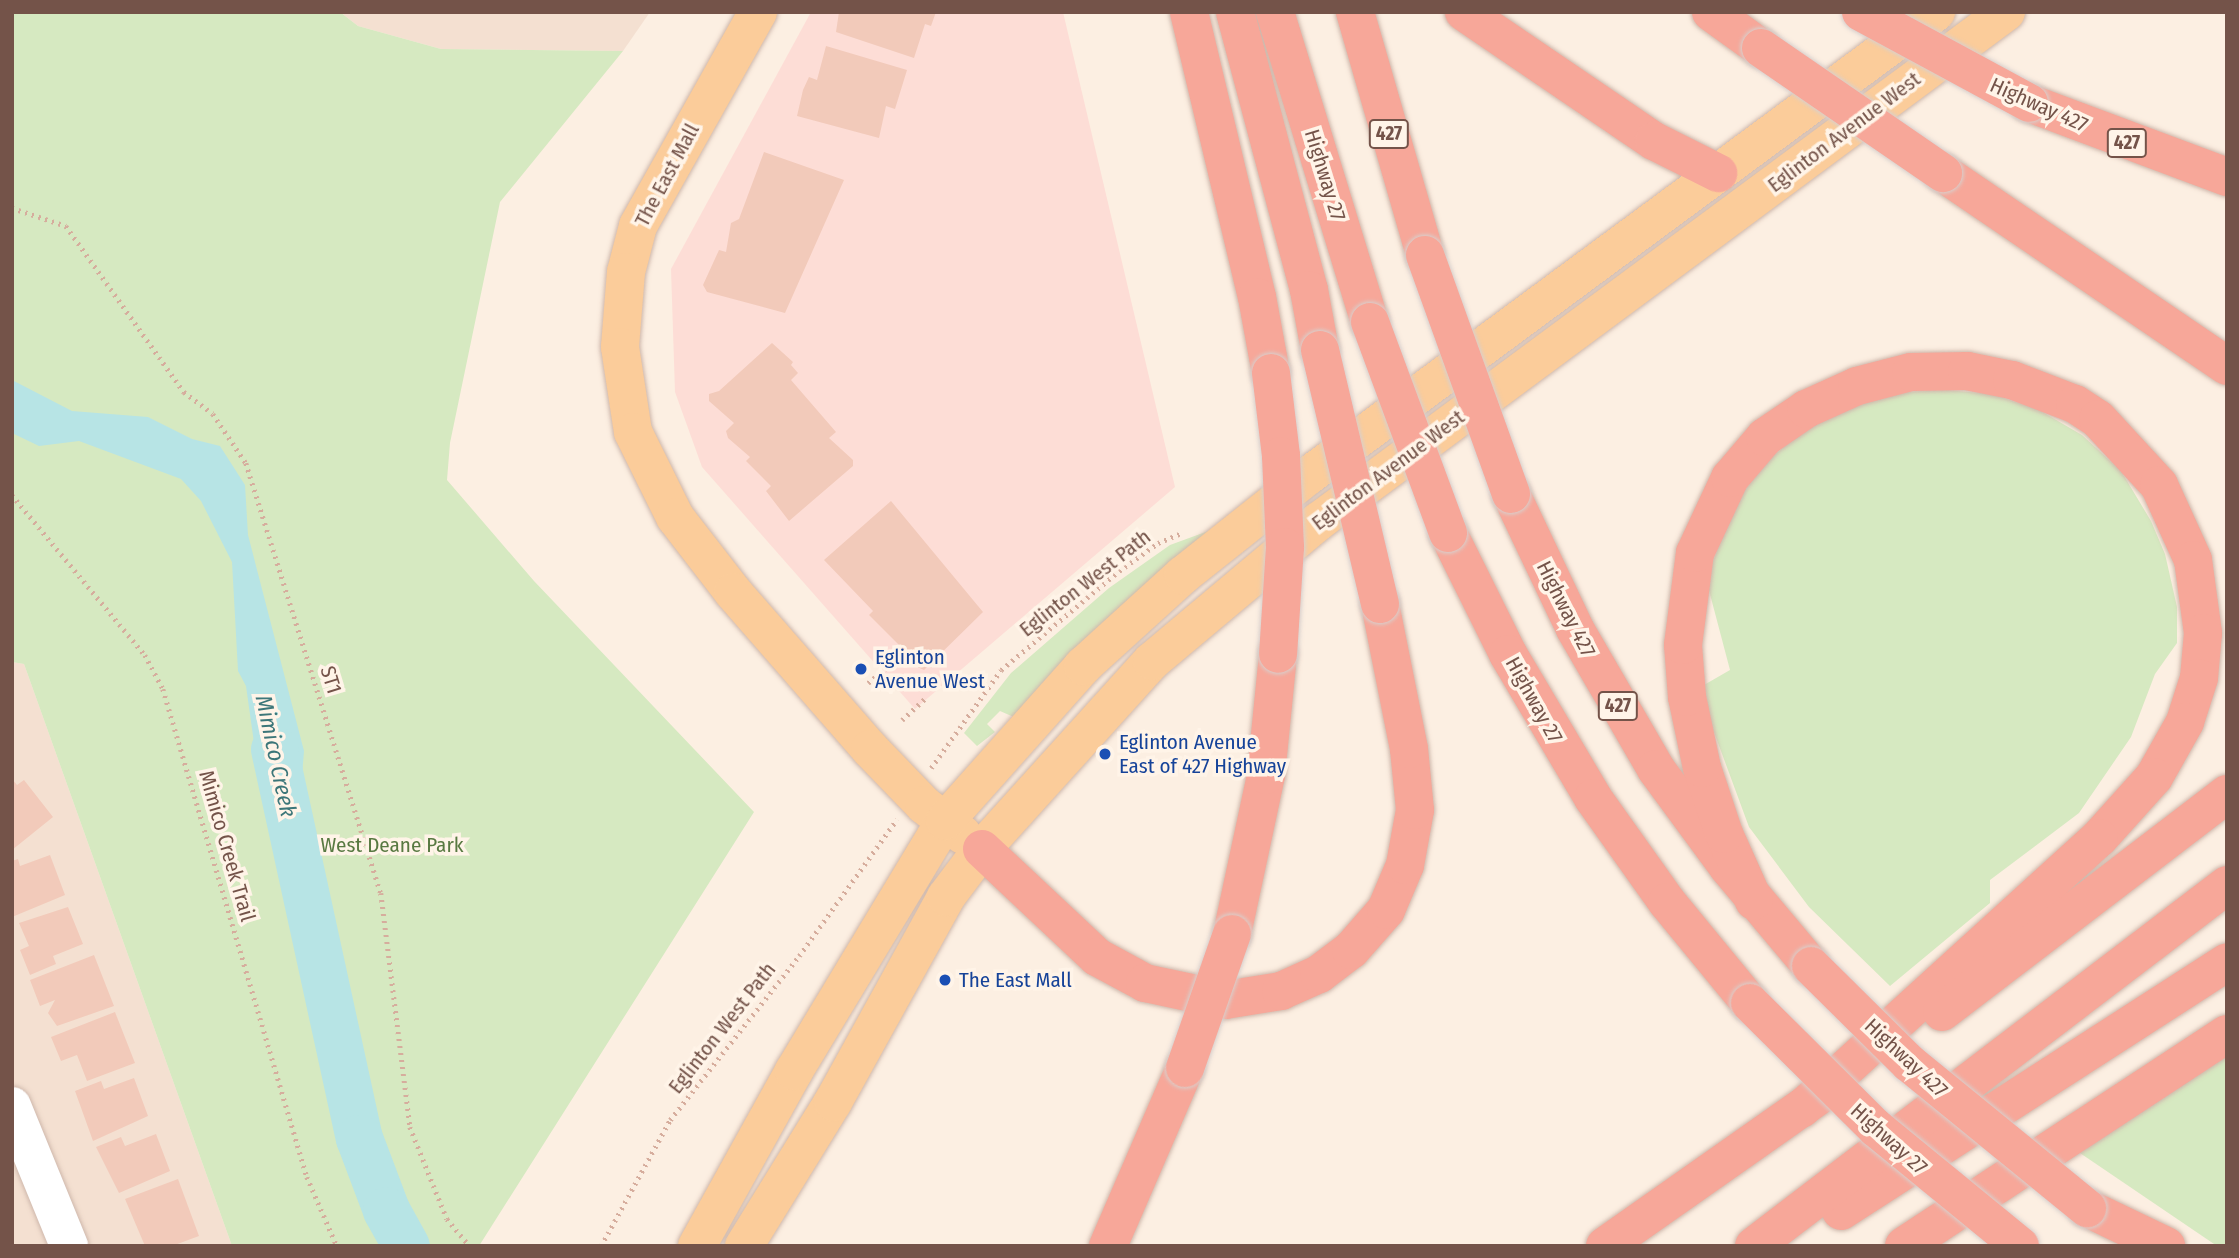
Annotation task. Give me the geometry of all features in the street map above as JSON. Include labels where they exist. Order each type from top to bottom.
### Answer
[{"type":"highway","points":[[1108,1246],[1185,1068],[1232,934],[1266,775],[1278,654],[1285,547],[1281,456],[1271,373],[1257,296],[1189,12]]},
{"type":"highway","points":[[982,849],[1097,957],[1145,983],[1225,1000],[1281,991],[1319,974],[1351,950],[1386,910],[1405,865],[1415,810],[1409,748],[1380,604],[1320,350],[1235,12]]},
{"type":"highway","name":"Highway 27","points":[[1275,12],[1370,323],[1448,533],[1521,677],[1593,798],[1667,902],[1750,1003],[1808,1064],[1913,1161],[2020,1246]]},
{"type":"highway","name":"Highway 427","points":[[1355,12],[1425,255],[1466,380],[1511,494],[1549,578],[1627,722],[1682,806],[1754,901],[1811,966],[1909,1063],[2088,1208]]},
{"type":"highway","points":[[1464,12],[1654,141],[1718,173]]},
{"type":"highway","points":[[1712,12],[1760,48],[2227,366]]},
{"type":"highway","name":"Highway 427","points":[[1861,12],[2029,103],[2227,177]]},
{"type":"highway","points":[[1754,901],[1724,834],[1702,768],[1688,697],[1684,645],[1695,553],[1730,478],[1765,437],[1805,409],[1857,386],[1910,372],[1967,371],[2012,380],[2075,404],[2098,419],[2159,485],[2193,559],[2203,633],[2199,678],[2185,722],[2154,778],[2099,838],[1801,1109]]},
{"type":"highway","points":[[1605,1246],[2039,941],[2227,794]]},
{"type":"highway","points":[[1754,1246],[2227,885]]},
{"type":"highway","points":[[1786,1246],[2227,962]]},
{"type":"highway","points":[[1905,1246],[2227,1034]]},
{"type":"highway","points":[[2088,1208],[2136,1246]]},
{"type":"highway","points":[[2088,1208],[2165,1246]]},
{"type":"main road","name":"The East Mall","points":[[758,12],[638,226],[626,272],[620,347],[633,432],[675,517],[733,593],[870,749],[945,821],[982,849]]},
{"type":"main road","name":"Eglinton Avenue West","points":[[696,1246],[801,1059],[945,821],[1083,666],[1183,575],[1936,12]]},
{"type":"main road","name":"Eglinton Avenue West","points":[[744,1246],[833,1102],[935,914],[982,849],[1152,661],[1233,589],[2006,12]]},
{"type":"street","points":[[12,1106],[69,1246]]},
{"type":"path","name":"ST1","points":[[12,208],[66,226],[184,392],[213,414],[246,463],[381,893],[410,1127],[447,1219],[470,1246]]},
{"type":"path","name":"Mimico Creek Trail","points":[[12,495],[145,655],[163,690],[309,1184],[337,1246]]},
{"type":"path","name":"Eglinton West Path","points":[[956,731],[1001,670],[1119,571],[1158,543],[1192,529]]},
{"type":"path","points":[[868,683],[893,662]]},
{"type":"path","points":[[902,720],[926,698]]},
{"type":"path","name":"Eglinton West Path","points":[[601,1246],[670,1120],[799,956],[884,839]]},
{"type":"shaded area","points":[[340,12],[650,12],[623,51],[441,49],[358,26]]},
{"type":"shaded area","points":[[811,12],[1063,12],[1175,487],[915,709],[702,467],[675,392],[671,269]]},
{"type":"shaded area","points":[[12,662],[24,664],[232,1246],[12,1246]]},
{"type":"green space","name":"West Deane Park","points":[[12,12],[340,12],[358,26],[441,49],[623,51],[500,202],[450,443],[447,480],[534,581],[754,812],[479,1246],[232,1246],[24,664],[12,662]]},
{"type":"green space","points":[[1946,390],[1992,394],[2039,410],[2082,435],[2121,471],[2151,521],[2165,554],[2177,607],[2177,643],[2155,674],[2131,737],[2079,813],[1990,880],[1990,903],[1890,986],[1809,907],[1749,827],[1711,724],[1704,685],[1730,670],[1706,579],[1736,502],[1767,461],[1807,428],[1885,393]]},
{"type":"green space","points":[[1211,530],[1016,718],[1000,711],[987,724],[995,732],[977,746],[964,733],[1011,673],[1109,588],[1170,545]]},
{"type":"green space","points":[[2227,1054],[2227,1246],[2217,1246],[2077,1151]]},
{"type":"water","points":[[12,380],[72,411],[148,417],[192,439],[220,446],[245,485],[248,535],[304,751],[302,776],[309,801],[278,815],[255,750],[246,686],[238,671],[232,562],[201,501],[181,479],[79,441],[39,446],[12,433]]},
{"type":"building","points":[[839,12],[936,12],[931,26],[925,24],[914,58],[836,32]]},
{"type":"building","points":[[826,46],[907,70],[895,109],[886,106],[879,138],[797,116],[809,77],[817,80]]},
{"type":"building","points":[[764,152],[844,180],[785,313],[707,292],[703,285],[719,250],[726,252],[731,223],[739,219]]},
{"type":"building","points":[[772,343],[793,362],[791,365],[798,373],[791,380],[836,432],[829,438],[853,460],[853,466],[789,521],[766,491],[771,486],[746,461],[750,457],[728,438],[726,431],[734,423],[709,401],[709,394],[719,391]]},
{"type":"building","points":[[891,501],[983,612],[924,670],[913,665],[913,659],[869,615],[873,611],[824,560]]},
{"type":"building","points":[[12,779],[17,785],[24,780],[53,817],[12,850]]},
{"type":"building","points":[[50,855],[65,895],[12,917],[12,861],[18,859],[20,866]]},
{"type":"building","points":[[68,907],[83,944],[53,956],[56,964],[30,975],[20,950],[29,946],[19,923]]},
{"type":"building","points":[[94,955],[114,1006],[57,1026],[48,1013],[55,1000],[40,1006],[30,980]]},
{"type":"building","points":[[115,1012],[135,1063],[87,1081],[77,1055],[61,1061],[51,1037]]},
{"type":"building","points":[[134,1078],[148,1116],[93,1141],[75,1091],[101,1081],[104,1089]]},
{"type":"building","points":[[156,1134],[170,1171],[119,1193],[96,1147],[121,1137],[125,1146]]},
{"type":"building","points":[[178,1179],[199,1236],[172,1246],[145,1246],[125,1199]]},
{"type":"waterway","name":"Mimico Creek","points":[[274,749],[359,1138],[386,1210],[406,1246]]},
{"type":"place","name":"Eglinton Avenue West","points":[[861,669]]},
{"type":"place","name":"Eglinton Avenue East of 427 Highway","points":[[1105,754]]},
{"type":"place","name":"The East Mall","points":[[945,980]]}]
